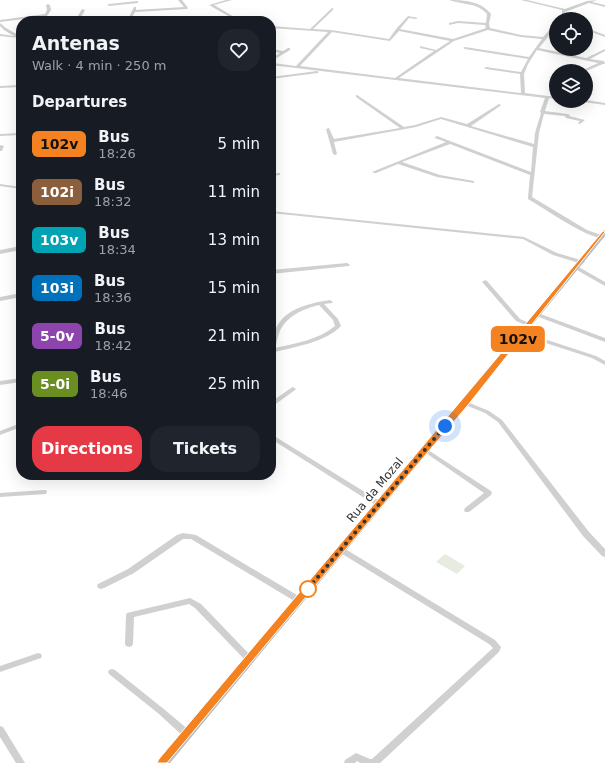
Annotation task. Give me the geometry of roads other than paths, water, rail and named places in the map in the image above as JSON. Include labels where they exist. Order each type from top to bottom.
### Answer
[{"type":"main road","name":"Rua da Mozal","points":[[166,762],[187,734],[523,334],[604,234]]},
{"type":"street","points":[[134,11],[186,8],[180,0]]},
{"type":"street","points":[[230,0],[211,5],[230,16]]},
{"type":"street","points":[[451,0],[466,1],[487,10],[489,14],[488,26]]},
{"type":"street","points":[[523,0],[565,10],[595,0]]},
{"type":"street","points":[[109,5],[138,1],[131,16]]},
{"type":"street","points":[[588,2],[605,6]]},
{"type":"street","points":[[38,16],[46,15],[49,10],[48,5]]},
{"type":"street","points":[[559,9],[562,5]]},
{"type":"street","points":[[311,29],[332,9]]},
{"type":"street","points":[[79,16],[82,10]]},
{"type":"street","points":[[276,27],[330,31],[390,40],[408,17],[416,18]]},
{"type":"street","points":[[0,21],[16,19]]},
{"type":"street","points":[[450,24],[458,22],[488,26],[521,36],[543,38]]},
{"type":"street","points":[[0,24],[5,29],[16,35]]},
{"type":"street","points":[[397,78],[453,40],[488,26]]},
{"type":"street","points":[[397,30],[453,40]]},
{"type":"street","points":[[297,67],[330,31]]},
{"type":"street","points":[[523,93],[522,72],[530,58],[538,49],[543,38],[549,32]]},
{"type":"street","points":[[593,32],[605,36]]},
{"type":"street","points":[[0,35],[16,37]]},
{"type":"street","points":[[421,47],[437,50]]},
{"type":"street","points":[[464,48],[530,58]]},
{"type":"street","points":[[276,57],[289,49]]},
{"type":"street","points":[[538,49],[588,58],[604,63]]},
{"type":"street","points":[[588,58],[605,50]]},
{"type":"street","points":[[276,51],[283,52]]},
{"type":"street","points":[[593,67],[604,63]]},
{"type":"street","points":[[276,64],[547,97],[536,133],[530,198],[585,231],[604,234]]},
{"type":"street","points":[[486,68],[522,72]]},
{"type":"street","points":[[276,77],[327,70]]},
{"type":"street","points":[[0,87],[16,86]]},
{"type":"street","points":[[357,96],[403,128]]},
{"type":"street","points":[[593,102],[605,104]]},
{"type":"street","points":[[468,126],[499,105]]},
{"type":"street","points":[[542,112],[568,115],[567,117],[583,120],[580,123]]},
{"type":"street","points":[[332,141],[403,128],[441,118],[536,146]]},
{"type":"street","points":[[328,129],[335,154]]},
{"type":"street","points":[[0,135],[16,134]]},
{"type":"street","points":[[437,137],[533,174]]},
{"type":"street","points":[[374,172],[450,142]]},
{"type":"street","points":[[400,163],[439,176],[472,182]]},
{"type":"street","points":[[0,185],[16,187]]},
{"type":"street","points":[[276,213],[524,238],[579,265],[605,284]]},
{"type":"street","points":[[0,252],[16,249]]},
{"type":"street","points":[[276,272],[347,265]]},
{"type":"street","points":[[485,282],[518,320],[530,325]]},
{"type":"street","points":[[0,299],[16,296]]},
{"type":"street","points":[[276,335],[279,326],[288,316],[302,308],[330,302]]},
{"type":"street","points":[[276,350],[319,337],[333,331],[338,326],[336,320],[320,303]]},
{"type":"street","points":[[538,315],[605,340]]},
{"type":"street","points":[[523,334],[594,357],[605,363]]},
{"type":"street","points":[[0,382],[16,380]]},
{"type":"street","points":[[276,401],[293,389]]},
{"type":"street","points":[[465,403],[486,412],[500,421],[586,534],[605,554]]},
{"type":"street","points":[[0,433],[16,427]]},
{"type":"street","points":[[276,439],[379,504]]},
{"type":"street","points":[[425,450],[489,493],[467,510]]},
{"type":"street","points":[[0,495],[44,492]]},
{"type":"street","points":[[102,586],[131,571],[180,537],[188,536],[203,543],[299,600]]},
{"type":"street","points":[[342,550],[497,646],[496,650],[375,762],[370,763],[356,757],[348,763]]},
{"type":"street","points":[[129,644],[130,615],[190,601],[198,606],[250,660]]},
{"type":"street","points":[[0,669],[38,656]]},
{"type":"street","points":[[112,672],[187,734]]},
{"type":"street","points":[[0,730],[21,763]]}]
